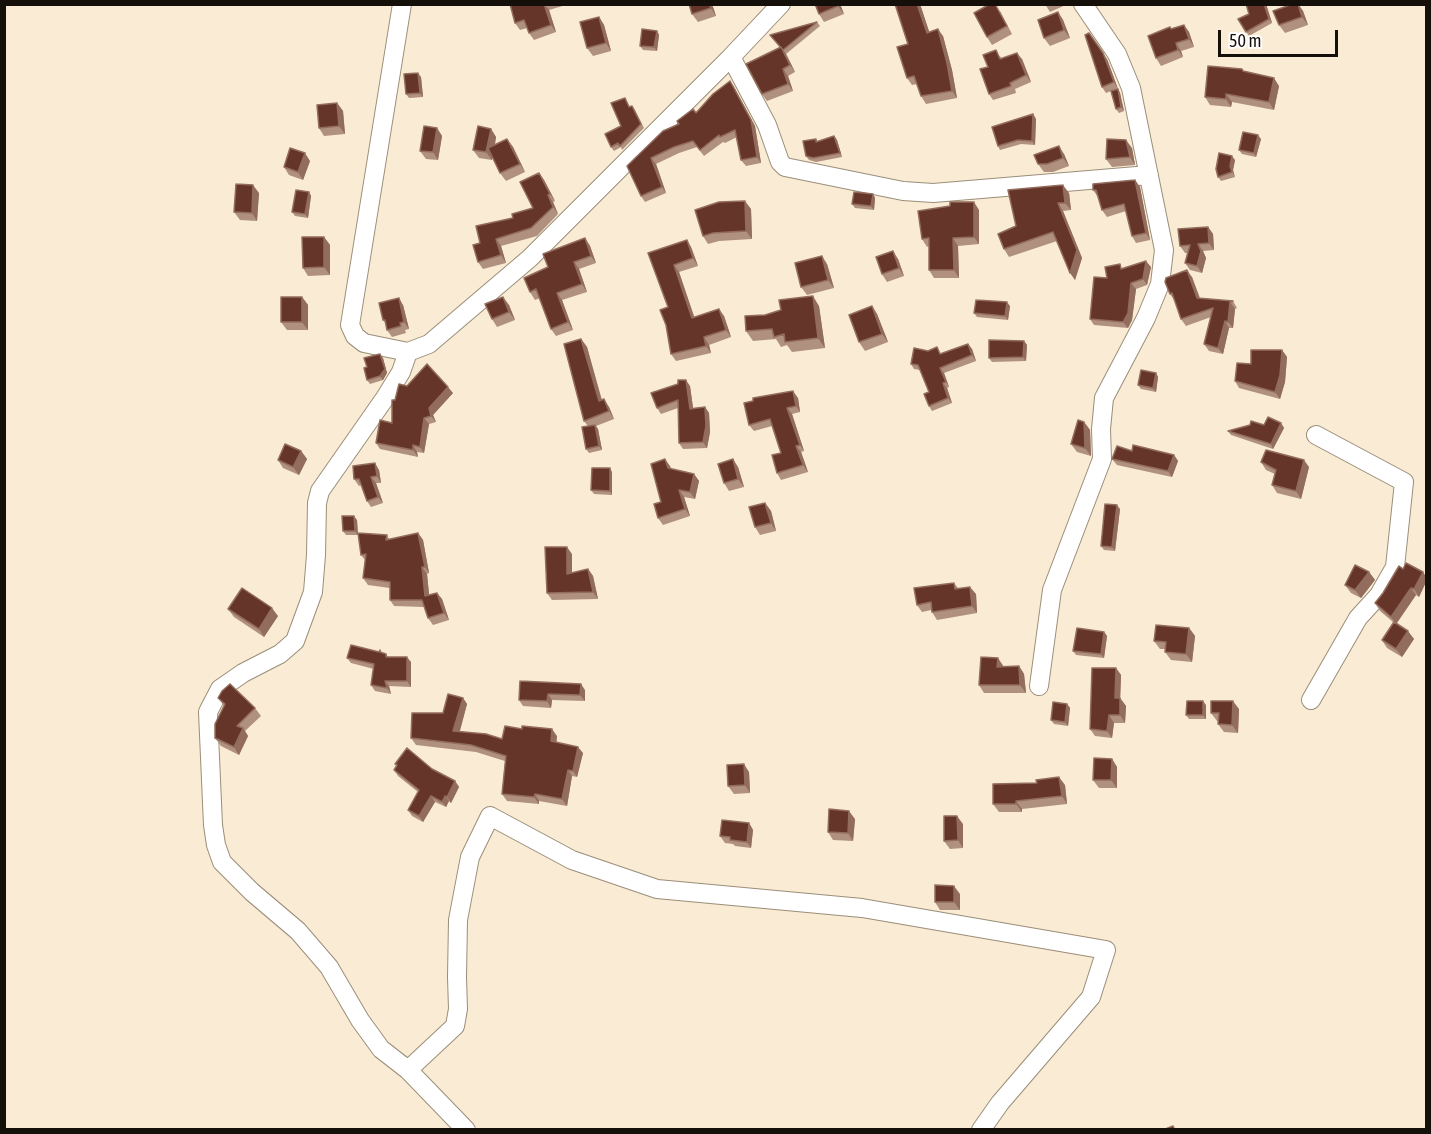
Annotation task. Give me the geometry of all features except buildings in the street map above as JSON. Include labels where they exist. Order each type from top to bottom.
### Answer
[{"type":"street","points":[[402,4],[350,325],[355,336],[364,343],[408,352],[429,344],[530,258],[781,4]]},
{"type":"street","points":[[1039,686],[1052,590],[1102,459],[1101,429],[1104,398],[1146,318],[1160,284],[1164,250],[1131,88],[1121,62],[1083,4]]},
{"type":"street","points":[[731,57],[767,125],[780,162],[785,167],[903,191],[933,193],[1149,175]]},
{"type":"street","points":[[408,352],[401,372],[320,491],[316,503],[313,592],[295,640],[280,654],[243,673],[220,689],[207,712],[213,825],[216,845],[222,862],[298,932],[329,967],[360,1020],[381,1049],[408,1070],[466,1130]]},
{"type":"street","points":[[1311,700],[1358,618],[1379,595],[1395,567],[1404,482],[1316,435]]},
{"type":"street","points":[[408,1070],[455,1026],[458,1009],[458,920],[470,857],[490,816],[572,860],[657,889],[862,908],[1107,950],[1091,998],[1000,1103],[981,1130]]}]
